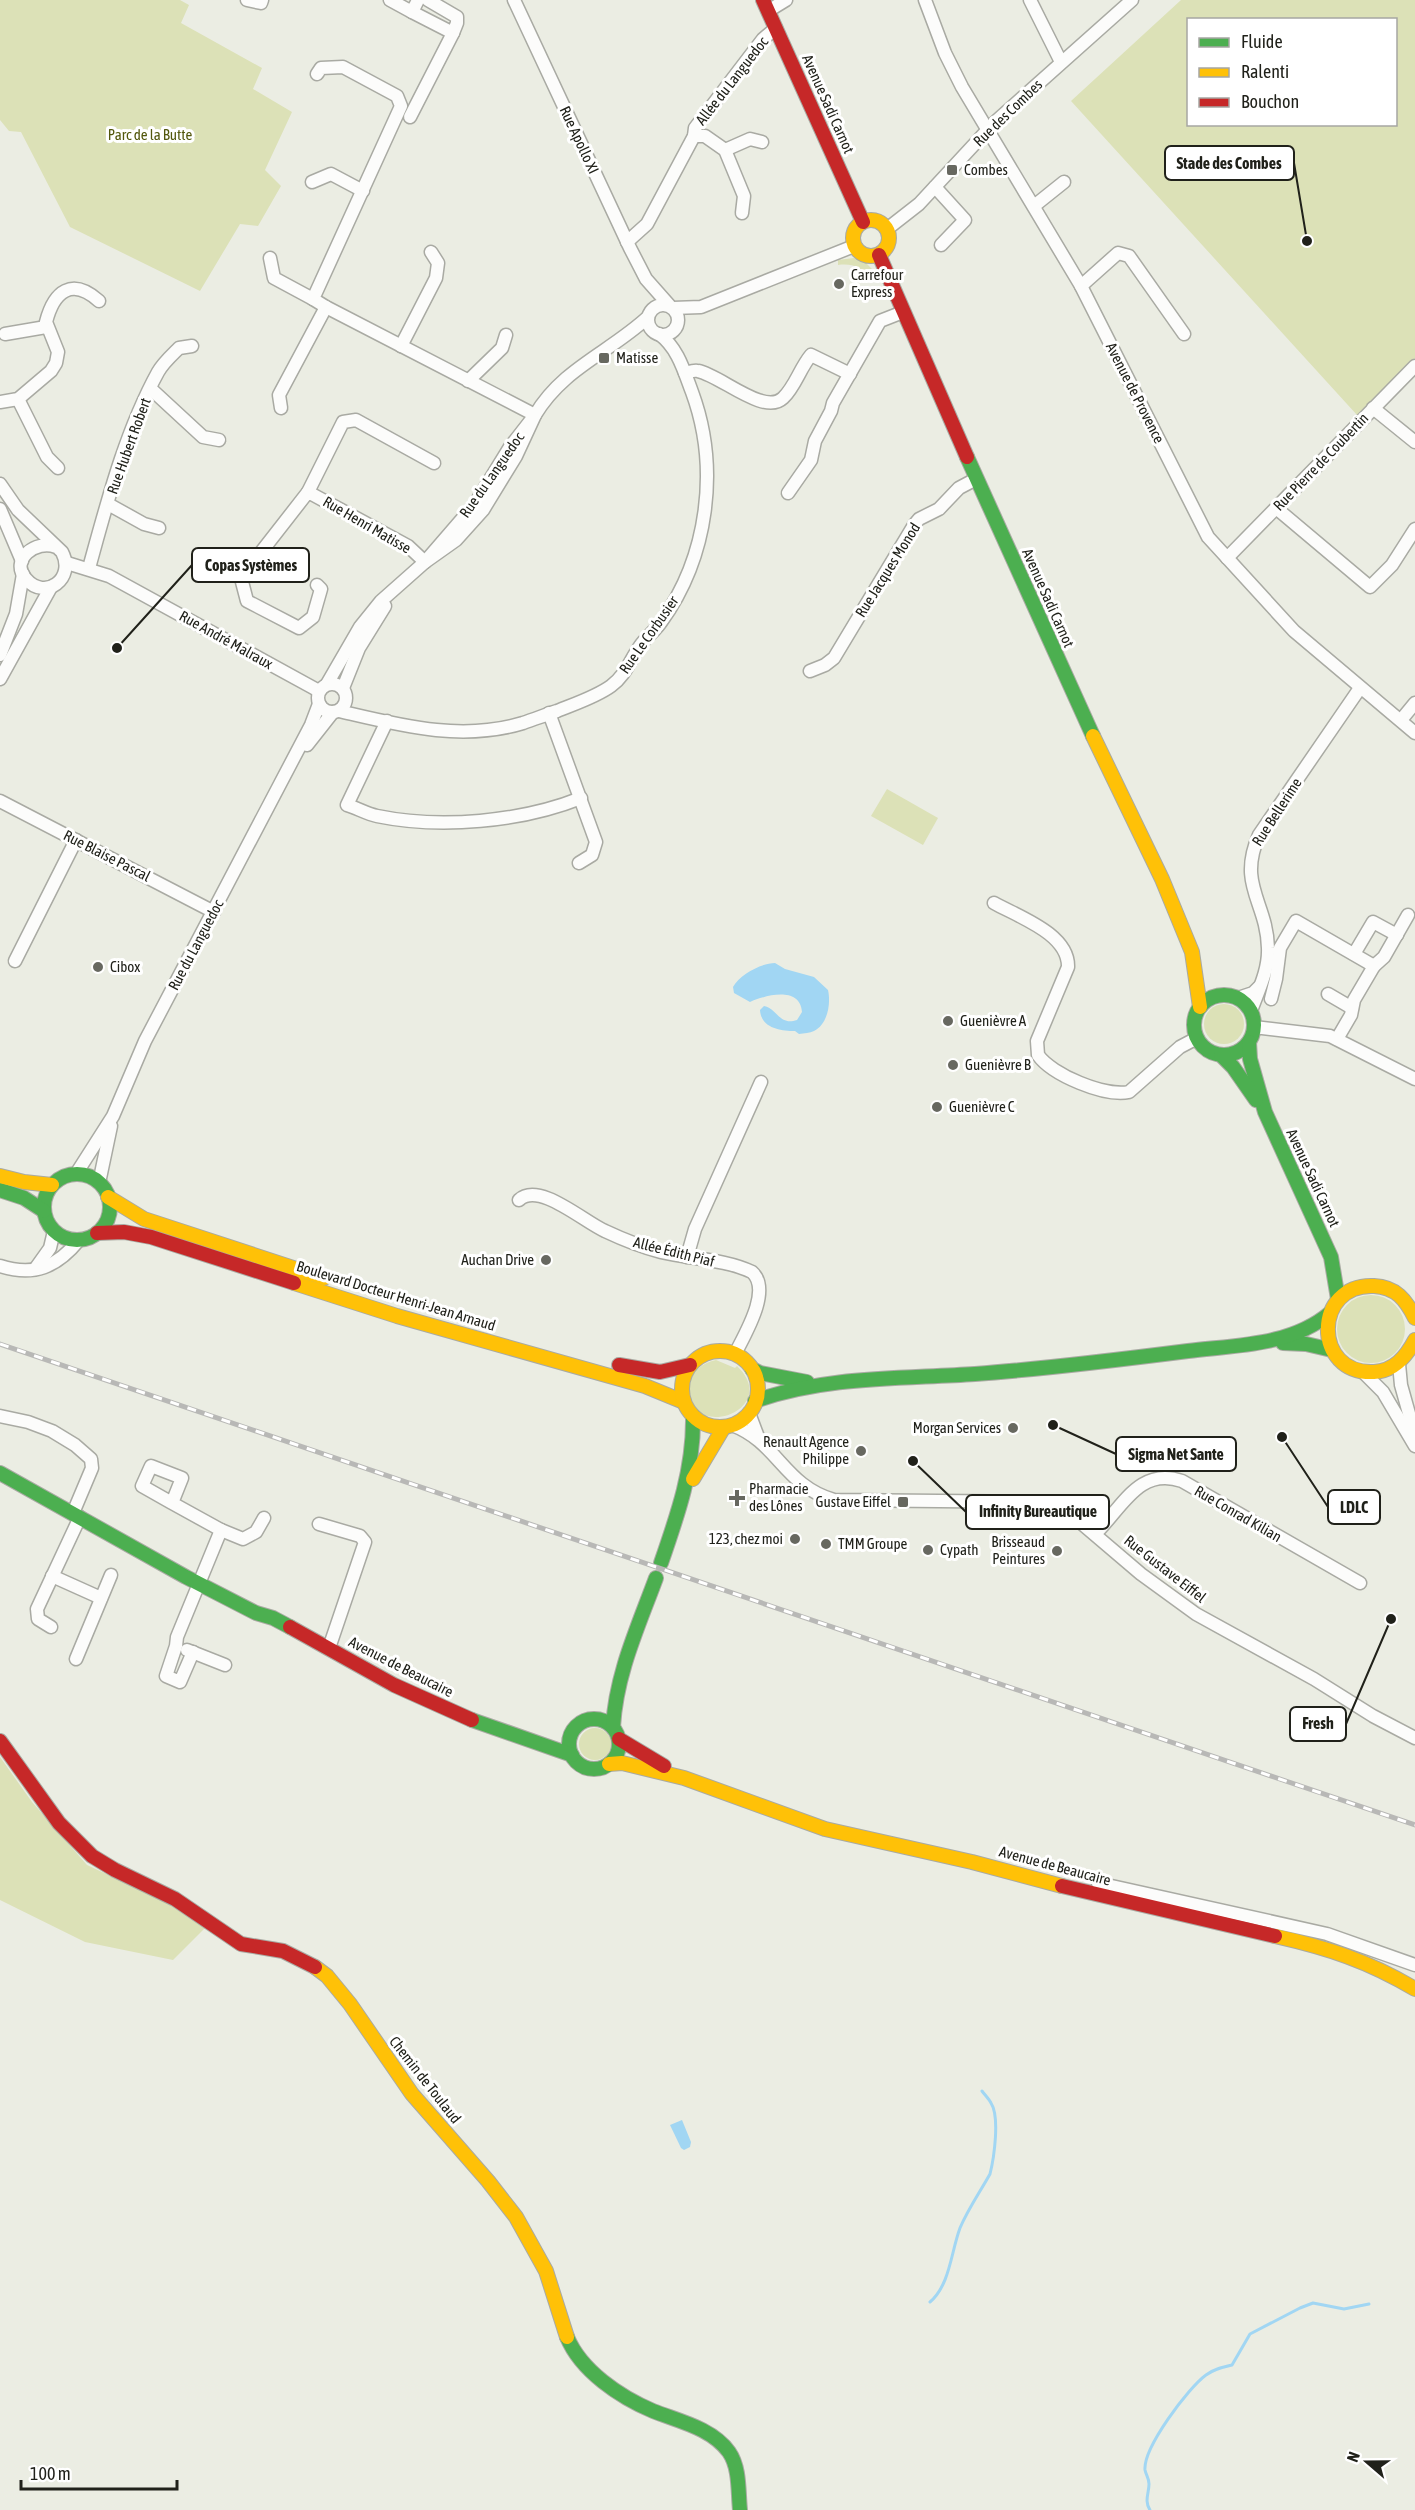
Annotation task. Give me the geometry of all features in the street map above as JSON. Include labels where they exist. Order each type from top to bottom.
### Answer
[{"type":"main road","name":"Avenue Sadi Carnot","points":[[765,6],[863,222]]},
{"type":"main road","points":[[873,220],[887,229],[890,241],[884,252],[879,255],[862,254],[854,246],[855,230],[863,222],[873,220]]},
{"type":"main road","name":"Avenue Sadi Carnot","points":[[879,255],[976,479],[1111,776],[1162,879],[1192,952],[1211,978],[1232,996]]},
{"type":"main road","name":"Avenue Sadi Carnot","points":[[1192,952],[1200,1007]]},
{"type":"main road","points":[[1232,996],[1251,1011],[1254,1027],[1249,1042],[1237,1052],[1221,1054],[1207,1049],[1197,1038],[1194,1022],[1200,1007],[1211,998],[1232,996]]},
{"type":"main road","name":"Avenue Sadi Carnot","points":[[1249,1042],[1250,1059],[1264,1112]]},
{"type":"main road","name":"Avenue Sadi Carnot","points":[[1221,1054],[1233,1067],[1264,1112],[1331,1257],[1338,1299]]},
{"type":"main road","points":[[76,1174],[93,1178],[99,1183],[108,1197],[108,1217],[97,1233],[79,1240],[61,1236],[54,1231],[44,1211],[44,1202],[52,1185],[66,1176],[76,1174]]},
{"type":"main road","points":[[0,1176],[24,1182],[52,1185]]},
{"type":"main road","points":[[0,1190],[24,1198],[44,1211]]},
{"type":"main road","name":"Boulevard Docteur Henri-Jean Arnaud","points":[[108,1197],[144,1219],[401,1304],[645,1371],[660,1372],[690,1365]]},
{"type":"main road","name":"Boulevard Docteur Henri-Jean Arnaud","points":[[97,1233],[124,1232],[151,1237],[397,1316],[645,1386],[684,1402]]},
{"type":"main road","name":"Avenue Sadi Carnot","points":[[1331,1257],[1348,1275],[1364,1284]]},
{"type":"main road","points":[[684,1497],[728,1426],[752,1407],[782,1391],[817,1384],[978,1374],[1259,1342],[1315,1327],[1330,1313],[1338,1299],[1346,1292],[1364,1284],[1388,1287],[1407,1301],[1414,1314]]},
{"type":"main road","points":[[1330,1313],[1327,1332],[1332,1350],[1346,1365],[1364,1373],[1377,1374],[1400,1364],[1414,1346]]},
{"type":"main road","points":[[1259,1342],[1306,1344],[1332,1350]]},
{"type":"main road","points":[[728,1426],[707,1425],[693,1416],[684,1402],[682,1387],[690,1365],[706,1353],[725,1351],[735,1354],[760,1373],[817,1384]]},
{"type":"main road","points":[[752,1369],[757,1385],[752,1407]]},
{"type":"main road","points":[[661,1563],[684,1497],[693,1450],[693,1416]]},
{"type":"main road","name":"Avenue de Beaucaire","points":[[0,1473],[100,1527],[144,1544],[202,1579],[260,1604],[273,1618],[436,1705],[572,1755]]},
{"type":"main road","points":[[616,1733],[603,1720],[584,1721],[574,1730],[570,1747],[572,1755],[580,1765],[592,1769],[609,1764],[618,1752],[615,1700],[656,1578]]},
{"type":"main road","points":[[591,1719],[621,1677]]},
{"type":"main road","name":"Avenue de Beaucaire","points":[[519,1734],[557,1734],[574,1730]]},
{"type":"main road","name":"Avenue de Beaucaire","points":[[616,1733],[684,1778]]},
{"type":"main road","name":"Chemin de Toulaud","points":[[0,1741],[58,1822],[84,1849],[112,1870],[175,1900],[236,1942],[250,1948],[284,1952],[306,1961],[324,1973],[355,2011],[381,2053],[427,2113],[502,2195],[529,2238],[550,2282],[563,2332],[580,2359],[639,2405],[689,2424],[715,2439],[728,2451],[735,2464],[740,2510]]},
{"type":"main road","name":"Avenue de Beaucaire","points":[[609,1764],[643,1767],[684,1778],[825,1829],[1327,1948],[1382,1969],[1415,1989]]},
{"type":"street","points":[[247,0],[261,3],[262,0]]},
{"type":"street","points":[[390,0],[453,33]]},
{"type":"street","points":[[412,12],[418,0]]},
{"type":"street","points":[[410,117],[458,23],[457,17],[428,0]]},
{"type":"street","name":"Rue Apollo XI","points":[[514,0],[627,242],[646,279],[671,307]]},
{"type":"street","points":[[765,6],[786,0]]},
{"type":"street","name":"Avenue de Provence","points":[[925,0],[945,52],[987,130],[1082,286],[1208,537],[1294,631],[1415,733]]},
{"type":"street","points":[[1030,0],[1061,62]]},
{"type":"street","name":"Rue des Combes","points":[[887,229],[904,217],[936,187],[987,130],[1132,0]]},
{"type":"street","name":"Allée du Languedoc","points":[[627,242],[647,224],[694,136],[695,128],[763,39],[776,28]]},
{"type":"street","points":[[313,298],[401,106],[401,101],[397,96],[343,67],[321,69],[317,74]]},
{"type":"street","points":[[694,136],[705,136],[725,150],[744,196],[742,213]]},
{"type":"street","points":[[725,150],[750,139],[762,142]]},
{"type":"street","points":[[312,182],[331,174],[363,191]]},
{"type":"street","points":[[1034,206],[1064,182]]},
{"type":"street","points":[[936,187],[965,220],[941,245]]},
{"type":"street","points":[[701,307],[671,307],[660,304],[649,315],[649,326],[656,333],[668,334],[701,307],[854,246]]},
{"type":"street","points":[[401,346],[436,278],[438,263],[431,252]]},
{"type":"street","points":[[1082,286],[1118,253],[1129,256],[1184,334]]},
{"type":"street","points":[[270,258],[274,278],[535,415]]},
{"type":"street","name":"Rue Apollo XI","points":[[646,279],[649,315]]},
{"type":"street","points":[[0,402],[18,399],[51,371],[56,363],[57,352],[46,327],[47,317],[62,291],[70,288],[90,293],[99,301]]},
{"type":"street","points":[[281,408],[279,395],[326,307]]},
{"type":"street","points":[[671,307],[678,316],[673,346]]},
{"type":"street","points":[[788,493],[811,460],[815,441],[880,321],[903,312]]},
{"type":"street","name":"Rue du Languedoc","points":[[323,688],[367,617],[425,562],[456,540],[483,510],[516,456],[535,415],[551,392],[572,371],[620,341],[649,315]]},
{"type":"street","points":[[5,334],[46,327]]},
{"type":"street","name":"Rue du Languedoc","points":[[620,341],[656,333]]},
{"type":"street","name":"Rue Le Corbusier","points":[[336,712],[382,719],[428,730],[455,732],[511,726],[549,714],[611,687],[628,669],[639,646],[661,623],[692,566],[707,498],[707,466],[703,432],[685,373],[673,346],[656,333]]},
{"type":"street","points":[[468,381],[502,348],[506,335]]},
{"type":"street","name":"Rue Hubert Robert","points":[[89,568],[125,450],[159,371],[179,348],[192,346]]},
{"type":"street","points":[[685,373],[697,370],[749,397],[765,402],[774,402],[783,398],[811,355],[850,374]]},
{"type":"street","name":"Rue Pierre de Coubertin","points":[[1227,558],[1415,366]]},
{"type":"street","name":"Rue Hubert Robert","points":[[151,389],[203,437],[219,440]]},
{"type":"street","points":[[18,399],[47,457],[58,468]]},
{"type":"street","points":[[1373,408],[1415,442]]},
{"type":"street","name":"Rue Henri Matisse","points":[[317,585],[321,589],[313,617],[299,628],[247,601],[241,578],[308,492],[344,422],[356,420],[434,464]]},
{"type":"street","name":"Rue Jacques Monod","points":[[810,671],[825,665],[834,658],[919,519],[939,509],[959,488],[976,479]]},
{"type":"street","points":[[0,484],[18,510],[62,552],[67,563],[63,578],[51,587],[0,679]]},
{"type":"street","name":"Rue Henri Matisse","points":[[308,492],[408,546],[425,562]]},
{"type":"street","name":"Rue Hubert Robert","points":[[108,504],[144,524],[159,528]]},
{"type":"street","points":[[0,508],[22,561],[23,574],[16,614],[0,655]]},
{"type":"street","points":[[1276,508],[1370,587],[1392,565],[1415,529]]},
{"type":"street","points":[[22,561],[33,547],[49,544],[56,547]]},
{"type":"street","name":"Rue André Malraux","points":[[67,563],[109,576],[323,688]]},
{"type":"street","points":[[23,574],[26,579],[38,587],[51,587]]},
{"type":"street","name":"Rue du Languedoc","points":[[345,694],[368,631],[398,587]]},
{"type":"street","points":[[336,684],[345,694],[336,712],[324,710],[319,704],[323,688],[336,684]]},
{"type":"street","name":"Rue Bellerime","points":[[1251,1011],[1266,971],[1269,951],[1267,931],[1253,891],[1251,853],[1259,835],[1360,688]]},
{"type":"street","name":"Rue Le Corbusier","points":[[345,694],[382,719]]},
{"type":"street","points":[[1401,720],[1415,703]]},
{"type":"street","name":"Rue du Languedoc","points":[[76,1174],[113,1116],[146,1041],[284,777],[319,704]]},
{"type":"street","name":"Rue du Languedoc","points":[[284,777],[336,712]]},
{"type":"street","points":[[549,714],[596,842],[592,855],[579,862]]},
{"type":"street","points":[[382,719],[347,805],[375,816],[413,821],[466,821],[518,816],[557,807],[581,798]]},
{"type":"street","name":"Rue Blaise Pascal","points":[[0,801],[214,912]]},
{"type":"street","points":[[15,961],[75,840]]},
{"type":"street","points":[[994,903],[1060,942],[1069,957],[1068,967],[1037,1041],[1038,1055],[1051,1068],[1096,1089],[1120,1094],[1129,1092],[1180,1047],[1197,1038]]},
{"type":"street","points":[[1337,1039],[1354,1000],[1374,966],[1384,957],[1408,915]]},
{"type":"street","points":[[1271,999],[1280,948],[1296,921],[1374,966]]},
{"type":"street","points":[[1354,954],[1373,922],[1396,935]]},
{"type":"street","points":[[1232,996],[1253,993],[1260,985]]},
{"type":"street","points":[[1328,994],[1352,1008]]},
{"type":"street","points":[[1254,1027],[1337,1039],[1415,1079]]},
{"type":"street","points":[[687,1257],[695,1229],[761,1082]]},
{"type":"street","name":"Rue du Languedoc","points":[[99,1183],[113,1116]]},
{"type":"street","name":"Allée Édith Piaf","points":[[519,1200],[528,1194],[541,1195],[607,1232],[661,1252],[746,1269],[758,1277],[760,1285],[755,1311],[735,1354]]},
{"type":"street","points":[[35,1269],[50,1248],[54,1231]]},
{"type":"street","points":[[0,1266],[24,1271],[56,1263],[79,1240]]},
{"type":"street","points":[[1400,1364],[1401,1385],[1415,1435]]},
{"type":"street","points":[[1364,1373],[1383,1392],[1415,1446]]},
{"type":"street","name":"Rue Gustave Eiffel","points":[[752,1407],[759,1438]]},
{"type":"street","points":[[0,1416],[28,1422],[52,1431],[91,1459],[93,1468],[77,1515],[37,1609],[38,1619],[51,1627]]},
{"type":"street","name":"Rue Gustave Eiffel","points":[[728,1426],[759,1438],[799,1484],[823,1497],[855,1502],[1047,1503],[1067,1511],[1141,1574],[1196,1614],[1306,1674],[1373,1716],[1415,1738]]},
{"type":"street","name":"Rue Conrad Kilian","points":[[1095,1534],[1143,1483],[1157,1478],[1173,1478],[1360,1583]]},
{"type":"street","points":[[172,1503],[221,1530],[243,1539],[256,1532],[264,1518]]},
{"type":"street","points":[[319,1524],[360,1536],[366,1545],[329,1648]]},
{"type":"street","points":[[193,1652],[180,1682],[166,1676],[177,1637],[221,1530]]},
{"type":"street","points":[[76,1659],[111,1575]]},
{"type":"street","points":[[52,1576],[101,1598]]},
{"type":"street","points":[[176,1646],[225,1665]]},
{"type":"street","name":"Avenue de Beaucaire","points":[[1098,1883],[1327,1934],[1415,1965]]},
{"type":"green space","name":"Parc de la Butte","points":[[0,0],[180,0],[189,5],[181,23],[262,68],[253,89],[292,112],[265,170],[281,186],[258,226],[240,224],[200,291],[70,227],[21,132],[9,131],[0,120]]},
{"type":"green space","points":[[1181,0],[1415,0],[1415,358],[1357,415],[1071,101]]},
{"type":"green space","points":[[854,258],[865,262],[877,274],[869,279],[863,271],[856,267],[838,265],[838,260]]},
{"type":"green space","points":[[887,789],[938,818],[923,845],[871,816]]},
{"type":"green space","points":[[1224,1004],[1238,1010],[1244,1024],[1238,1038],[1224,1044],[1210,1038],[1204,1024],[1210,1010]]},
{"type":"green space","points":[[1371,1295],[1384,1298],[1395,1305],[1402,1316],[1405,1329],[1402,1342],[1395,1353],[1384,1360],[1371,1363],[1358,1360],[1347,1353],[1340,1342],[1337,1329],[1340,1316],[1347,1305],[1358,1298]]},
{"type":"green space","points":[[716,1360],[735,1368],[737,1366],[748,1382],[748,1396],[741,1408],[728,1415],[714,1417],[701,1413],[692,1403],[690,1384],[699,1368]]},
{"type":"green space","points":[[595,1728],[606,1733],[611,1744],[606,1755],[595,1760],[584,1755],[579,1744],[584,1733]]},
{"type":"green space","points":[[0,1757],[32,1802],[87,1865],[164,1901],[205,1928],[173,1960],[85,1942],[0,1900]]},
{"type":"water","points":[[775,963],[785,969],[814,977],[828,990],[827,1013],[819,1028],[809,1033],[799,1034],[795,1031],[772,1027],[764,1021],[760,1010],[764,1006],[786,1021],[797,1020],[802,1012],[795,998],[773,995],[750,1002],[734,993],[733,987],[736,982],[746,974],[764,965]]},
{"type":"water","points":[[682,2120],[691,2142],[690,2147],[684,2150],[670,2125]]},
{"type":"waterway","points":[[930,2302],[942,2287],[960,2228],[990,2174],[996,2127],[994,2109],[982,2091]]},
{"type":"waterway","points":[[1150,2510],[1147,2500],[1149,2480],[1145,2470],[1146,2460],[1168,2419],[1198,2382],[1212,2371],[1232,2365],[1250,2334],[1300,2308],[1313,2303],[1344,2309],[1369,2304]]},
{"type":"railway","points":[[0,1344],[1415,1825]]},
{"type":"traffic: fast","points":[[967,457],[1093,736]]},
{"type":"traffic: fast","points":[[1224,995],[1241,1000],[1249,1008],[1254,1025],[1249,1042],[1241,1050],[1224,1055],[1207,1050],[1199,1042],[1194,1025],[1199,1008],[1207,1000],[1224,995]]},
{"type":"traffic: fast","points":[[1249,1042],[1250,1059],[1265,1112],[1331,1257],[1338,1299]]},
{"type":"traffic: fast","points":[[1221,1055],[1233,1067],[1256,1100]]},
{"type":"traffic: fast","points":[[77,1174],[90,1177],[100,1184],[107,1194],[110,1207],[107,1220],[100,1230],[90,1237],[77,1240],[64,1237],[54,1230],[47,1220],[44,1207],[47,1194],[54,1184],[64,1177],[77,1174]]},
{"type":"traffic: fast","points":[[0,1190],[24,1198],[44,1211]]},
{"type":"traffic: fast","points":[[755,1401],[782,1393],[836,1383],[1028,1370],[1244,1345],[1281,1338],[1298,1332],[1315,1324],[1330,1313]]},
{"type":"traffic: fast","points":[[1283,1343],[1306,1344],[1332,1350]]},
{"type":"traffic: fast","points":[[752,1369],[760,1373],[807,1382]]},
{"type":"traffic: fast","points":[[661,1563],[679,1509],[688,1472],[693,1416]]},
{"type":"traffic: fast","points":[[0,1473],[186,1577],[256,1613],[273,1618],[290,1627]]},
{"type":"traffic: fast","points":[[613,1727],[623,1669],[656,1578]]},
{"type":"traffic: fast","points":[[594,1719],[603,1721],[614,1730],[619,1744],[617,1753],[608,1764],[594,1769],[585,1767],[574,1758],[569,1744],[571,1735],[580,1724],[594,1719]]},
{"type":"traffic: fast","points":[[472,1720],[572,1755]]},
{"type":"traffic: fast","points":[[567,2337],[582,2361],[603,2382],[653,2411],[704,2431],[722,2444],[733,2458],[735,2465],[740,2510]]},
{"type":"traffic: slow","points":[[871,220],[884,225],[889,238],[884,251],[871,256],[858,251],[853,238],[858,225],[871,220]]},
{"type":"traffic: slow","points":[[1093,736],[1162,879],[1192,952],[1200,1007]]},
{"type":"traffic: slow","points":[[0,1176],[24,1182],[52,1185]]},
{"type":"traffic: slow","points":[[108,1197],[144,1219],[324,1278]]},
{"type":"traffic: slow","points":[[294,1283],[397,1316],[645,1386],[684,1402]]},
{"type":"traffic: slow","points":[[1415,1318],[1408,1306],[1394,1292],[1374,1286],[1354,1289],[1340,1299],[1331,1313],[1328,1329],[1331,1345],[1339,1359],[1354,1369],[1374,1372],[1388,1369],[1399,1362],[1415,1340]]},
{"type":"traffic: slow","points":[[720,1351],[735,1354],[747,1362],[755,1374],[758,1389],[755,1404],[747,1416],[735,1424],[720,1427],[705,1424],[693,1416],[685,1404],[682,1389],[685,1374],[693,1362],[705,1354],[720,1351]]},
{"type":"traffic: slow","points":[[693,1479],[724,1427]]},
{"type":"traffic: slow","points":[[609,1764],[622,1763],[684,1778],[825,1829],[972,1862],[1062,1886]]},
{"type":"traffic: slow","points":[[1275,1936],[1313,1945],[1347,1957],[1381,1971],[1415,1989]]},
{"type":"traffic: slow","points":[[315,1967],[327,1976],[350,2004],[412,2094],[488,2181],[516,2217],[546,2271],[567,2337]]},
{"type":"traffic: jam","points":[[763,0],[863,222]]},
{"type":"traffic: jam","points":[[879,255],[967,457]]},
{"type":"traffic: jam","points":[[97,1233],[124,1232],[151,1237],[294,1283]]},
{"type":"traffic: jam","points":[[619,1365],[660,1372],[690,1365]]},
{"type":"traffic: jam","points":[[290,1627],[394,1685],[472,1720]]},
{"type":"traffic: jam","points":[[619,1739],[664,1766]]},
{"type":"traffic: jam","points":[[0,1741],[59,1823],[92,1856],[115,1870],[175,1899],[241,1944],[283,1951],[315,1967]]},
{"type":"traffic: jam","points":[[1062,1886],[1275,1936]]},
{"type":"place","name":"Combes","points":[[952,170]]},
{"type":"place","name":"Stade des Combes","points":[[1307,241]]},
{"type":"place","name":"Carrefour Express","points":[[839,284]]},
{"type":"place","name":"Matisse","points":[[604,358]]},
{"type":"place","name":"Copas Systèmes","points":[[117,648]]},
{"type":"place","name":"Cibox","points":[[98,967]]},
{"type":"place","name":"Guenièvre A","points":[[948,1021]]},
{"type":"place","name":"Guenièvre B","points":[[953,1065]]},
{"type":"place","name":"Guenièvre C","points":[[937,1107]]},
{"type":"place","name":"Auchan Drive","points":[[546,1260]]},
{"type":"place","name":"Sigma Net Sante","points":[[1053,1425]]},
{"type":"place","name":"Morgan Services","points":[[1013,1428]]},
{"type":"place","name":"LDLC","points":[[1282,1437]]},
{"type":"place","name":"Renault Agence Philippe","points":[[861,1451]]},
{"type":"place","name":"Infinity Bureautique","points":[[913,1461]]},
{"type":"place","name":"Pharmacie des Lônes","points":[[737,1498]]},
{"type":"place","name":"Gustave Eiffel","points":[[903,1502]]},
{"type":"place","name":"123, chez moi","points":[[795,1539]]},
{"type":"place","name":"TMM Groupe","points":[[826,1544]]},
{"type":"place","name":"Cypath","points":[[928,1550]]},
{"type":"place","name":"Brisseaud Peintures","points":[[1057,1551]]},
{"type":"place","name":"Fresh","points":[[1391,1619]]}]
